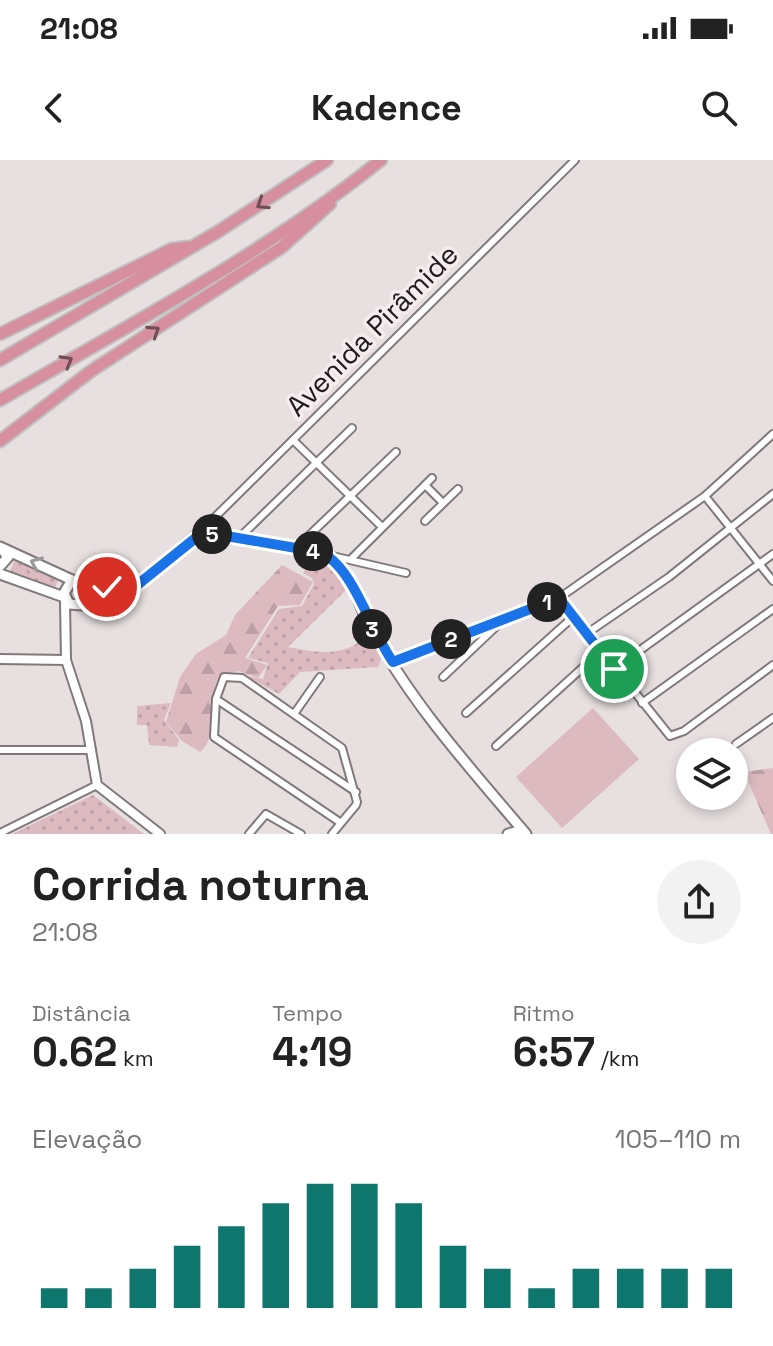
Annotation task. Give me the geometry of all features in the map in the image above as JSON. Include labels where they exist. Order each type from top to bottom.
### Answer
[{"type":"highway","points":[[0,360],[193,247],[327,160]]},
{"type":"highway","points":[[0,441],[91,371],[290,241],[341,192],[381,160]]},
{"type":"highway","points":[[0,400],[230,265],[341,192]]},
{"type":"highway","points":[[0,334],[172,249],[193,247]]},
{"type":"main road","points":[[0,547],[89,589],[136,586],[200,532],[325,554],[338,563],[348,576],[368,621],[393,662],[460,758],[524,832]]},
{"type":"main road","points":[[0,547],[8,557],[0,566]]},
{"type":"main road","points":[[0,574],[68,601],[86,603],[89,589]]},
{"type":"main road","points":[[68,601],[64,588],[72,580]]},
{"type":"main road","points":[[508,834],[524,832]]},
{"type":"street","name":"Avenida Pirâmide","points":[[200,532],[575,160]]},
{"type":"street","points":[[238,539],[352,428]]},
{"type":"street","points":[[393,662],[559,598],[705,496],[773,434]]},
{"type":"street","points":[[293,440],[382,527]]},
{"type":"street","points":[[295,549],[396,452]]},
{"type":"street","points":[[351,559],[432,478]]},
{"type":"street","points":[[425,485],[443,503]]},
{"type":"street","points":[[425,521],[458,489]]},
{"type":"street","points":[[586,634],[731,531],[773,494]]},
{"type":"street","points":[[705,496],[773,581]]},
{"type":"street","points":[[325,554],[406,573]]},
{"type":"street","points":[[614,669],[773,554]]},
{"type":"street","points":[[348,576],[351,567],[365,563]]},
{"type":"street","points":[[559,598],[572,618],[670,736],[684,731],[773,665]]},
{"type":"street","points":[[68,601],[66,660],[93,750],[97,785],[160,834]]},
{"type":"street","points":[[642,703],[773,609]]},
{"type":"street","points":[[443,677],[506,617]]},
{"type":"street","points":[[466,713],[572,618]]},
{"type":"street","points":[[496,746],[600,652]]},
{"type":"street","points":[[0,659],[66,660]]},
{"type":"street","points":[[332,834],[356,805],[356,792],[342,748],[235,676],[221,681],[216,699],[214,737],[341,823]]},
{"type":"street","points":[[294,714],[320,677]]},
{"type":"street","points":[[216,699],[356,792]]},
{"type":"street","points":[[745,738],[773,718]]},
{"type":"street","points":[[0,750],[93,750]]},
{"type":"street","points":[[0,833],[97,785]]},
{"type":"street","points":[[249,834],[266,814],[290,831],[301,834]]},
{"type":"green space","points":[[16,557],[58,580],[55,588],[9,574]]},
{"type":"green space","points":[[314,561],[334,565],[347,589],[288,647],[315,652],[343,650],[359,642],[352,637],[365,632],[381,659],[378,667],[300,672],[279,694],[246,676],[263,679],[268,663],[248,658],[279,609],[302,606],[314,584],[312,578],[303,573],[306,568],[310,570]]},
{"type":"green space","points":[[282,565],[313,582],[300,605],[278,606],[245,658],[267,665],[258,678],[238,671],[219,676],[210,737],[200,752],[182,741],[166,722],[180,677],[196,654],[226,635],[235,615]]},
{"type":"green space","points":[[171,703],[164,720],[179,740],[177,747],[149,745],[147,725],[137,725],[137,706]]},
{"type":"green space","points":[[593,708],[639,759],[562,828],[516,777]]},
{"type":"green space","points":[[773,768],[773,834],[748,781],[748,771]]},
{"type":"green space","points":[[93,795],[144,834],[12,834]]},
{"type":"route","points":[[107,587],[136,586],[203,532],[319,552],[335,559],[348,576],[368,621],[393,662],[490,622],[559,598],[614,669]]}]
